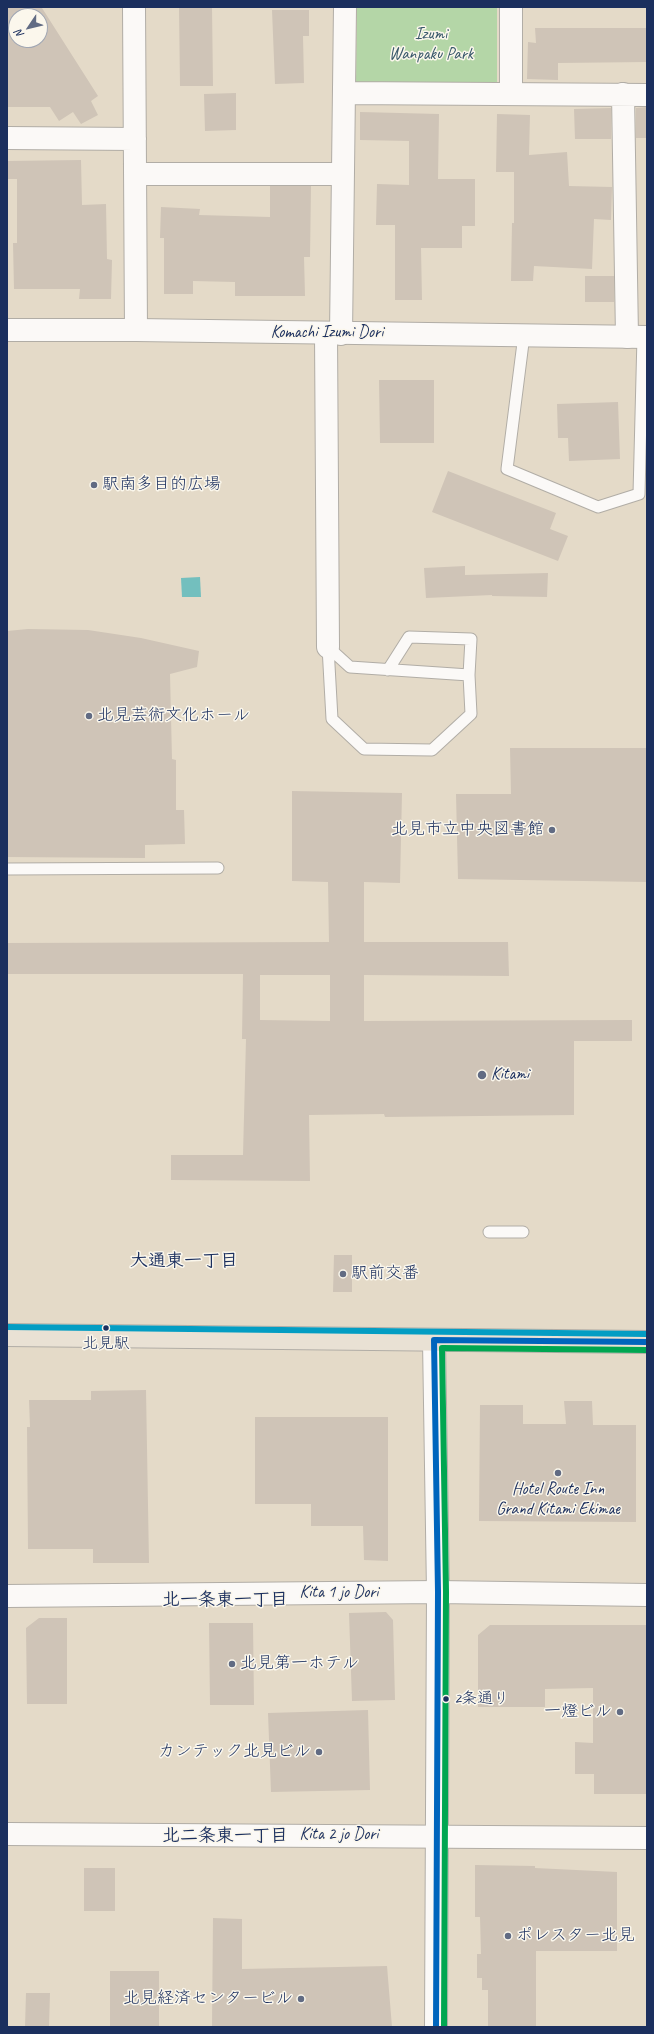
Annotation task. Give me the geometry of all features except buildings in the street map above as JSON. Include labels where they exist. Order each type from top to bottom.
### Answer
[{"type":"highway","points":[[7,1335],[647,1342]]},
{"type":"street","points":[[134,7],[136,330]]},
{"type":"street","points":[[328,647],[333,334],[343,174],[345,7]]},
{"type":"street","points":[[511,7],[511,94]]},
{"type":"street","points":[[344,93],[647,94]]},
{"type":"street","points":[[623,94],[639,337]]},
{"type":"street","points":[[7,138],[135,139]]},
{"type":"street","points":[[135,174],[343,174]]},
{"type":"street","name":"Komachi Izumi Dori","points":[[7,330],[136,330],[333,334],[639,337]]},
{"type":"street","points":[[434,1340],[438,1592],[436,2027]]},
{"type":"street","name":"Kita 1 jo Dori","points":[[7,1596],[438,1592],[647,1595]]},
{"type":"street","name":"Kita 2 jo Dori","points":[[7,1834],[647,1838]]},
{"type":"lane","points":[[524,335],[507,468],[598,507],[639,494],[639,337]]},
{"type":"lane","points":[[328,647],[332,719],[364,749],[432,750],[471,714],[469,675],[471,639],[409,637],[388,670]]},
{"type":"lane","points":[[328,647],[350,667],[469,675]]},
{"type":"lane","points":[[7,869],[218,868]]},
{"type":"lane","points":[[489,1232],[523,1232]]},
{"type":"green space","name":"Izumi Wanpaku Park","points":[[357,7],[497,7],[497,82],[356,83]]},
{"type":"water","points":[[200,577],[201,597],[182,597],[181,578]]},
{"type":"transit line","points":[[7,1327],[647,1334]]},
{"type":"transit line","points":[[436,2027],[438,1592],[434,1340],[647,1342]]},
{"type":"transit line","points":[[444,2027],[446,1592],[442,1348],[647,1350]]},
{"type":"place","name":"駅南多目的広場","points":[[94,485]]},
{"type":"place","name":"北見芸術文化ホール","points":[[89,716]]},
{"type":"place","name":"北見市立中央図書館","points":[[552,830]]},
{"type":"place","name":"Kitami","points":[[482,1075]]},
{"type":"place","name":"駅前交番","points":[[343,1274]]},
{"type":"place","name":"北見駅","points":[[106,1328]]},
{"type":"place","name":"Hotel Route Inn Grand Kitami Ekimae","points":[[558,1473]]},
{"type":"place","name":"北見第一ホテル","points":[[232,1664]]},
{"type":"place","name":"2条通り","points":[[446,1699]]},
{"type":"place","name":"一燈ビル","points":[[620,1712]]},
{"type":"place","name":"カンテック北見ビル","points":[[319,1752]]},
{"type":"place","name":"ポレスター北見","points":[[508,1936]]},
{"type":"place","name":"北見経済センタービル","points":[[301,1999]]},
{"type":"district","name":"大通東一丁目","points":[[184,1261]]},
{"type":"district","name":"北一条東一丁目","points":[[225,1600]]},
{"type":"district","name":"北二条東一丁目","points":[[225,1836]]}]
